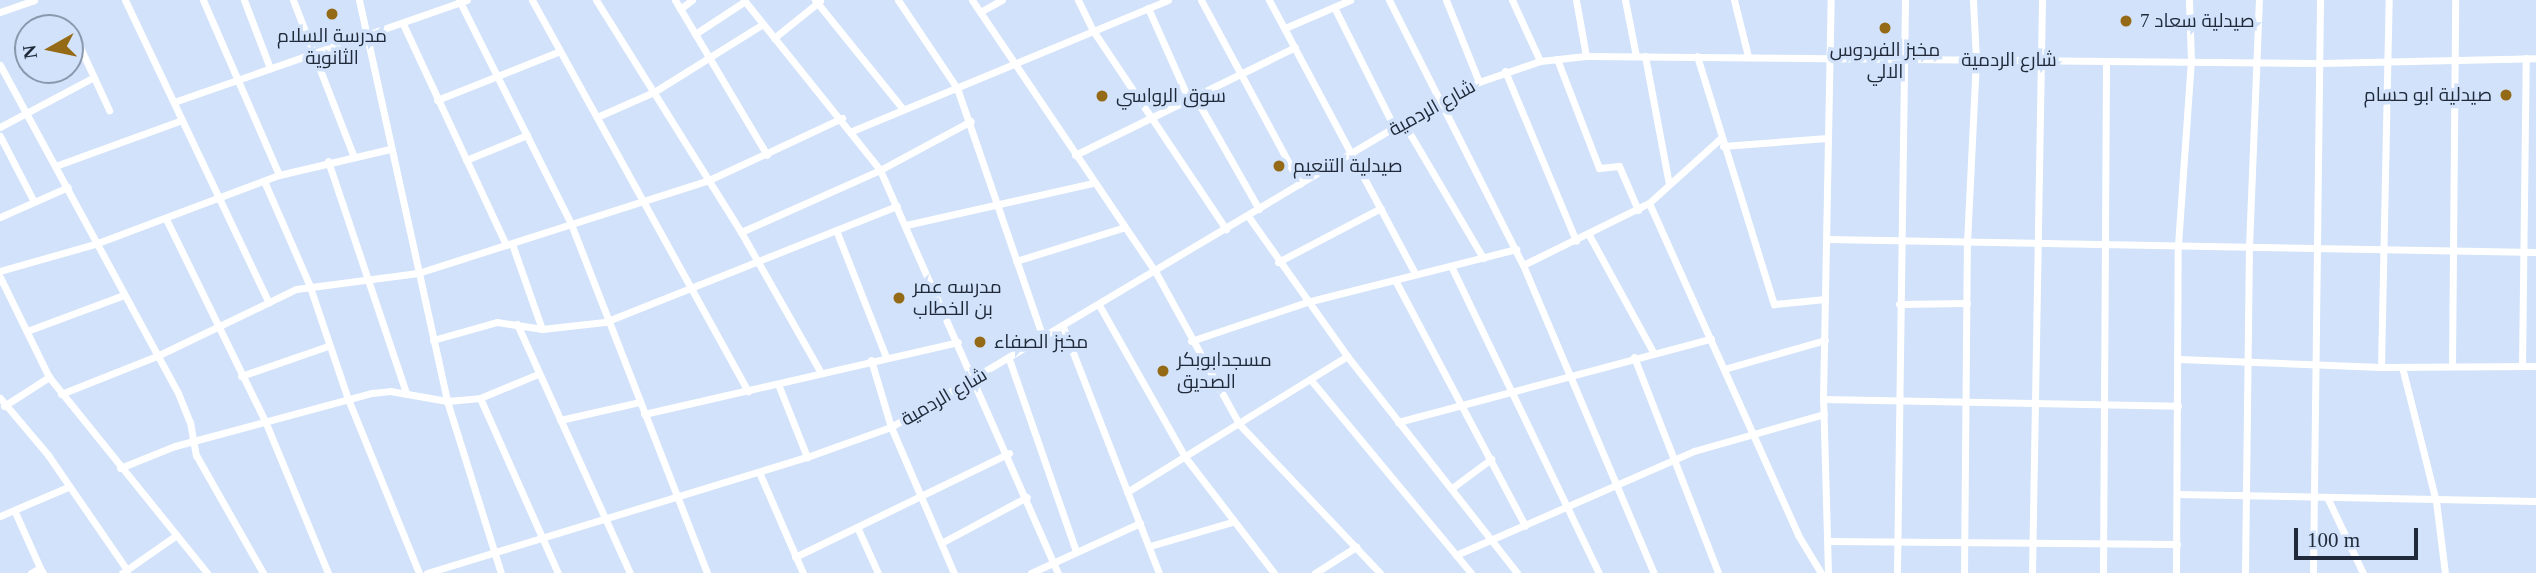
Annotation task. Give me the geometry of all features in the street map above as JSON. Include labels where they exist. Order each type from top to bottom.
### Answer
[{"type":"street","points":[[0,12],[34,0]]},
{"type":"street","points":[[125,0],[269,303]]},
{"type":"street","points":[[203,0],[279,175]]},
{"type":"street","points":[[244,0],[270,68]]},
{"type":"street","points":[[293,0],[353,155]]},
{"type":"street","points":[[359,0],[369,35],[390,149],[447,401],[501,573]]},
{"type":"street","points":[[532,0],[597,117],[639,201],[692,289],[748,391]]},
{"type":"street","points":[[597,0],[741,232],[821,373]]},
{"type":"street","points":[[675,0],[767,155]]},
{"type":"street","points":[[680,9],[692,0]]},
{"type":"street","points":[[898,0],[957,88],[971,121],[1043,338]]},
{"type":"street","points":[[972,0],[1093,183],[1155,271],[1191,341],[1239,424],[1380,573]]},
{"type":"street","points":[[980,12],[1002,0]]},
{"type":"street","points":[[1078,0],[1092,29],[1226,229]]},
{"type":"street","points":[[1200,0],[1300,184]]},
{"type":"street","points":[[1269,0],[1353,153],[1415,274]]},
{"type":"street","points":[[1285,28],[1350,0]]},
{"type":"street","points":[[1389,0],[1516,249],[1615,487],[1654,573]]},
{"type":"street","points":[[1446,0],[1479,82]]},
{"type":"street","points":[[1512,0],[1540,61]]},
{"type":"street","points":[[1576,0],[1586,56]]},
{"type":"street","points":[[1625,0],[1641,56],[1670,184]]},
{"type":"street","points":[[1734,0],[1748,56]]},
{"type":"street","points":[[1828,573],[1823,399],[1831,0]]},
{"type":"street","points":[[1897,573],[1905,0]]},
{"type":"street","points":[[1964,573],[1967,243],[1976,60],[1973,0]]},
{"type":"street","points":[[2032,573],[2042,0]]},
{"type":"street","points":[[2176,573],[2178,245],[2191,61],[2189,0]]},
{"type":"street","points":[[2245,573],[2246,360],[2259,0]]},
{"type":"street","points":[[2313,573],[2316,365],[2314,248],[2321,63],[2320,0]]},
{"type":"street","points":[[2381,367],[2381,249],[2392,61],[2389,0]]},
{"type":"street","points":[[2452,366],[2458,61],[2455,0]]},
{"type":"street","points":[[174,102],[403,24],[462,1],[571,224],[605,322],[644,414],[674,498],[707,573]]},
{"type":"street","points":[[695,34],[744,1],[842,118],[880,170],[1009,453],[1058,573]]},
{"type":"street","points":[[774,38],[818,1],[903,109]]},
{"type":"street","points":[[852,131],[1015,66],[1092,29],[1164,1]]},
{"type":"street","points":[[1334,7],[1394,127]]},
{"type":"street","points":[[1148,8],[1192,98],[1259,209]]},
{"type":"street","points":[[403,24],[436,100],[509,245],[542,329]]},
{"type":"street","points":[[597,117],[654,92],[763,24]]},
{"type":"street","points":[[1076,155],[1295,47]]},
{"type":"street","points":[[436,100],[560,51]]},
{"type":"street","points":[[84,56],[109,110]]},
{"type":"street","name":"شارع الردمية","points":[[429,573],[807,457],[891,427],[975,380],[1394,127],[1479,82],[1540,61],[1586,56],[2321,63],[2536,58]]},
{"type":"street","points":[[1697,56],[1774,304],[1825,299]]},
{"type":"street","points":[[2522,366],[2521,252],[2526,58]]},
{"type":"street","points":[[1557,59],[1599,168],[1619,166],[1638,210]]},
{"type":"street","points":[[2103,573],[2106,61]]},
{"type":"street","points":[[0,65],[58,165],[95,244],[183,405],[195,455],[262,573]]},
{"type":"street","points":[[1505,71],[1576,241]]},
{"type":"street","points":[[0,127],[94,77]]},
{"type":"street","points":[[61,394],[157,356],[309,284],[418,272],[509,245],[709,180],[842,118]]},
{"type":"street","points":[[58,165],[182,120]]},
{"type":"street","points":[[741,232],[880,170],[971,121]]},
{"type":"street","points":[[1403,122],[1483,258]]},
{"type":"street","points":[[0,135],[34,202]]},
{"type":"street","points":[[466,160],[527,135]]},
{"type":"street","points":[[1523,265],[1589,236],[1638,210],[1722,142],[1827,138]]},
{"type":"street","points":[[0,271],[95,244],[166,219],[216,196],[279,175],[353,155],[390,149]]},
{"type":"street","points":[[328,161],[406,393]]},
{"type":"street","points":[[264,181],[309,284],[348,399],[419,573]]},
{"type":"street","points":[[906,225],[997,202],[1093,183]]},
{"type":"street","points":[[0,217],[68,187]]},
{"type":"street","points":[[1649,203],[1798,535],[1821,573]]},
{"type":"street","points":[[433,340],[497,322],[542,329],[605,322],[897,206]]},
{"type":"street","points":[[1278,262],[1381,208]]},
{"type":"street","points":[[1248,216],[1347,356],[1517,573]]},
{"type":"street","points":[[166,219],[217,329],[265,421],[328,573]]},
{"type":"street","points":[[1016,261],[1125,226]]},
{"type":"street","points":[[836,230],[886,358]]},
{"type":"street","points":[[1589,236],[1653,352]]},
{"type":"street","points":[[1827,239],[2536,252]]},
{"type":"street","points":[[1191,341],[1307,302],[1415,274],[1452,268],[1516,249]]},
{"type":"street","points":[[1452,268],[1599,573]]},
{"type":"street","points":[[0,277],[49,377],[207,573]]},
{"type":"street","points":[[1395,279],[1525,526]]},
{"type":"street","points":[[27,331],[124,295]]},
{"type":"street","points":[[1899,304],[1968,303]]},
{"type":"street","points":[[1099,305],[1185,457],[1273,573]]},
{"type":"street","points":[[516,324],[630,573]]},
{"type":"street","points":[[1063,327],[1159,573]]},
{"type":"street","points":[[1398,422],[1634,357],[1712,339]]},
{"type":"street","points":[[1724,369],[1825,340]]},
{"type":"street","points":[[644,414],[958,342]]},
{"type":"street","points":[[241,376],[328,346]]},
{"type":"street","points":[[1127,492],[1347,356]]},
{"type":"street","points":[[1634,357],[1717,573]]},
{"type":"street","points":[[1009,359],[1076,551]]},
{"type":"street","points":[[2179,359],[2381,367],[2536,366]]},
{"type":"street","points":[[871,360],[891,427],[943,542],[954,573]]},
{"type":"street","points":[[2402,366],[2436,501],[2445,573]]},
{"type":"street","points":[[120,468],[194,442],[348,399],[380,392],[406,393],[447,401],[480,398],[538,374]]},
{"type":"street","points":[[4,406],[49,377]]},
{"type":"street","points":[[1310,379],[1471,573]]},
{"type":"street","points":[[778,384],[807,457]]},
{"type":"street","points":[[0,398],[48,455],[125,571],[175,536]]},
{"type":"street","points":[[480,398],[558,573]]},
{"type":"street","points":[[1823,399],[2178,406]]},
{"type":"street","points":[[560,420],[639,402]]},
{"type":"street","points":[[1457,555],[1674,459],[1753,431],[1824,414]]},
{"type":"street","points":[[795,557],[858,529],[1009,453]]},
{"type":"street","points":[[1452,488],[1491,459]]},
{"type":"street","points":[[759,472],[803,573]]},
{"type":"street","points":[[0,516],[15,512],[68,487]]},
{"type":"street","points":[[2177,494],[2436,501],[2536,500]]},
{"type":"street","points":[[2327,496],[2363,573]]},
{"type":"street","points":[[943,542],[1027,497]]},
{"type":"street","points":[[15,512],[41,570],[30,573]]},
{"type":"street","points":[[1150,545],[1232,522]]},
{"type":"street","points":[[1031,573],[1140,523]]},
{"type":"street","points":[[858,529],[878,573]]},
{"type":"street","points":[[1828,541],[2177,544]]},
{"type":"street","points":[[1315,573],[1356,547]]},
{"type":"place","name":"مدرسة السلام الثانوية","points":[[332,14]]},
{"type":"place","name":"صيدلية سعاد 7","points":[[2126,21]]},
{"type":"place","name":"مخبز الفردوس الالي","points":[[1885,28]]},
{"type":"place","name":"صيدلية ابو حسام","points":[[2506,95]]},
{"type":"place","name":"سوق الرواسي","points":[[1102,96]]},
{"type":"place","name":"صيدلية التنعيم","points":[[1279,166]]},
{"type":"place","name":"مدرسه عمر بن الخطاب","points":[[899,298]]},
{"type":"place","name":"مخبز الصفاء","points":[[980,342]]},
{"type":"place","name":"مسجدابوبكر الصديق","points":[[1163,371]]}]
